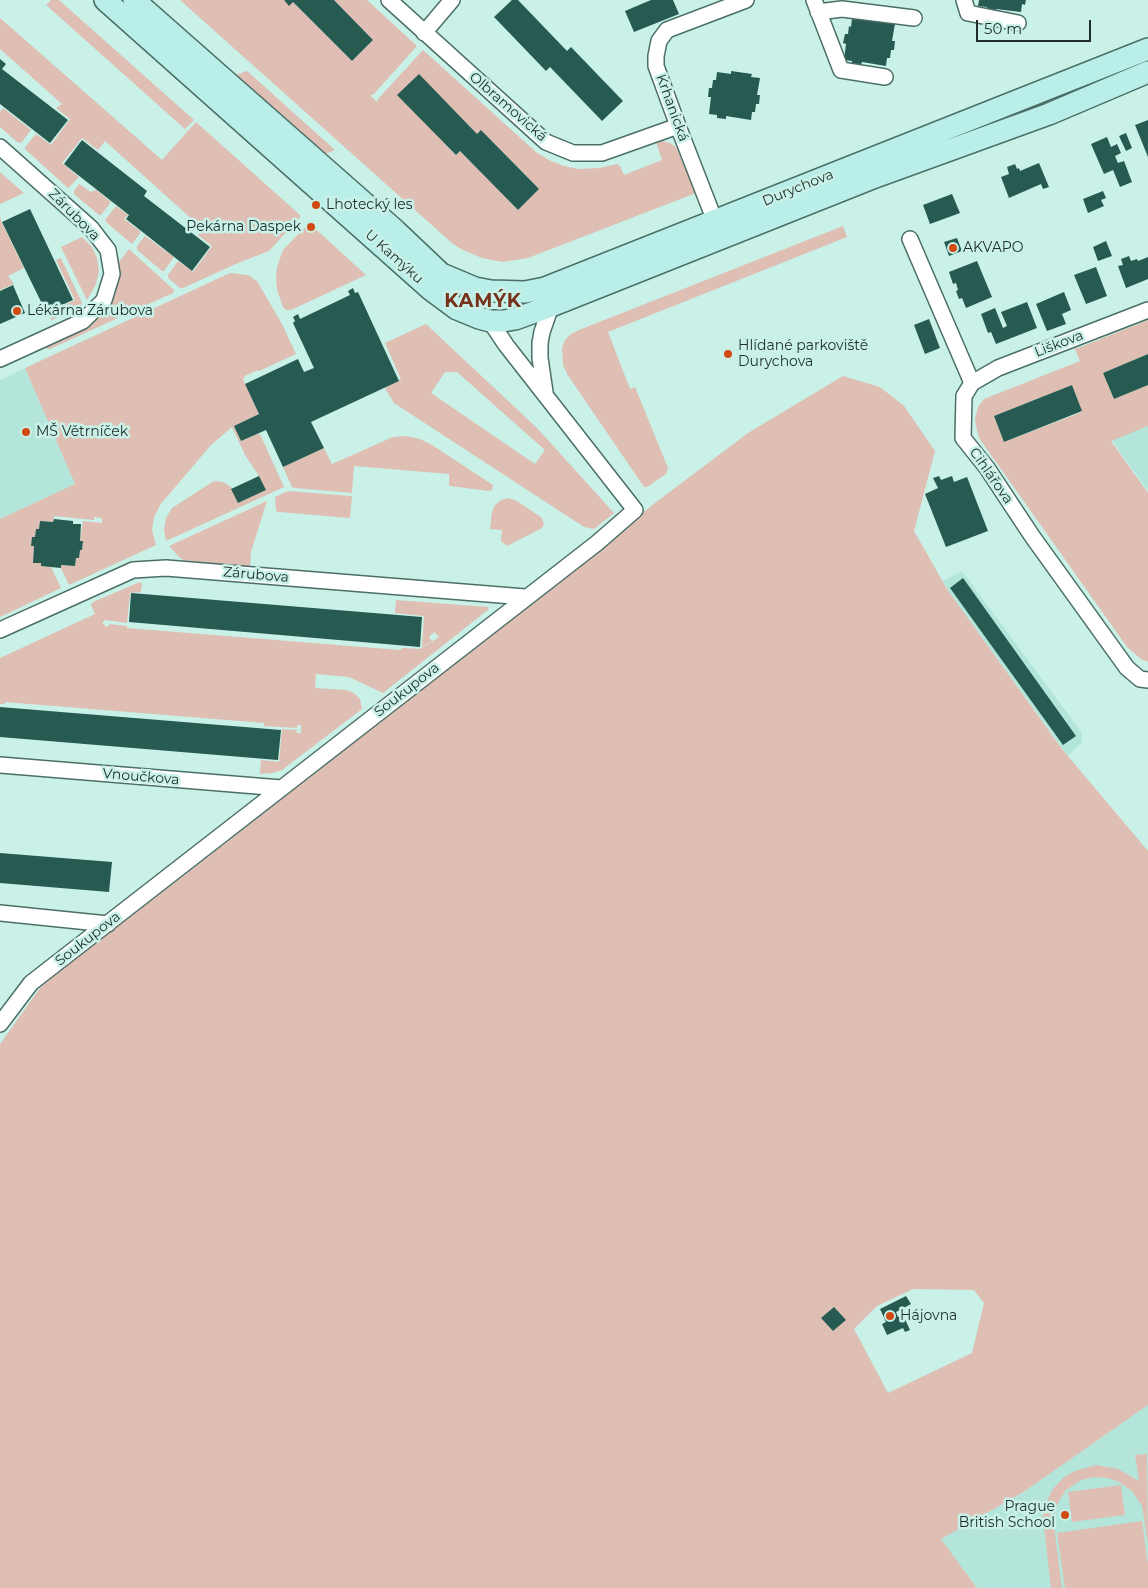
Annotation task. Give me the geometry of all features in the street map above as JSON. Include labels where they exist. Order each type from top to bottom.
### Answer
[{"type":"street","name":"U Kamýku","points":[[105,0],[430,288],[457,309],[490,321]]},
{"type":"street","name":"U Kamýku","points":[[134,0],[444,275],[490,321]]},
{"type":"street","name":"Olbramovická","points":[[389,0],[546,142],[573,152],[602,152],[678,126]]},
{"type":"street","points":[[424,33],[452,0]]},
{"type":"street","name":"Krhanická","points":[[719,230],[656,66],[656,56],[659,41],[668,30],[746,0]]},
{"type":"street","points":[[964,0],[968,14],[1018,23]]},
{"type":"street","points":[[885,77],[841,70],[816,6],[914,18]]},
{"type":"street","name":"Durychova","points":[[444,275],[467,285],[491,291],[525,292],[548,297],[719,230],[1148,49]]},
{"type":"street","name":"Durychova","points":[[719,230],[870,179],[1049,114],[1148,72]]},
{"type":"street","name":"Zárubova","points":[[0,147],[91,228],[108,250],[112,274],[104,300],[83,321],[0,359]]},
{"type":"street","points":[[910,239],[972,383]]},
{"type":"street","points":[[490,321],[517,302],[548,297],[540,344],[545,394]]},
{"type":"street","name":"Liškova","points":[[972,383],[998,368],[1148,310]]},
{"type":"street","name":"Soukupova","points":[[0,1024],[31,982],[597,543],[635,510],[506,345],[490,321]]},
{"type":"street","name":"Cihlářova","points":[[972,383],[964,396],[963,438],[987,468],[1032,536],[1127,668],[1140,679],[1148,680]]},
{"type":"street","name":"Zárubova","points":[[0,630],[133,570],[166,568],[525,597]]},
{"type":"street","name":"Vnoučkova","points":[[0,765],[281,788]]},
{"type":"street","points":[[0,913],[108,924]]},
{"type":"shaded area","points":[[51,0],[59,0],[194,120],[185,129],[46,5]]},
{"type":"shaded area","points":[[180,0],[284,0],[289,5],[293,2],[352,61],[373,40],[334,0],[367,0],[417,46],[373,95],[370,95],[377,102],[423,50],[536,152],[549,160],[579,169],[600,168],[617,164],[624,175],[662,160],[656,142],[663,141],[676,147],[696,193],[528,258],[502,262],[482,258],[453,244]],"holes":[[[435,91],[477,134],[482,131],[539,189],[518,210],[460,151],[456,155],[398,95]]]},
{"type":"shaded area","points":[[0,18],[162,160],[196,122],[300,217],[269,251],[180,288],[168,278],[168,275],[178,261],[193,272],[212,246],[198,235],[204,230],[105,141],[98,150],[82,138],[62,163],[79,177],[68,188],[25,149],[36,134],[51,145],[70,119],[56,108],[62,104],[0,49]]},
{"type":"shaded area","points":[[247,71],[335,150],[325,154],[236,75]]},
{"type":"shaded area","points":[[3,108],[31,130],[21,143],[17,142],[0,127],[0,112]]},
{"type":"shaded area","points":[[0,172],[24,193],[0,204]]},
{"type":"shaded area","points":[[79,184],[91,192],[96,190],[111,202],[101,215],[74,194]]},
{"type":"shaded area","points":[[116,206],[128,215],[124,219],[141,232],[132,244],[105,220]]},
{"type":"shaded area","points":[[0,216],[24,268],[8,276],[14,284],[0,290]]},
{"type":"shaded area","points":[[309,223],[366,275],[291,310],[286,310],[283,307],[277,290],[277,267],[283,250]]},
{"type":"shaded area","points":[[843,226],[847,237],[608,332],[630,389],[635,387],[668,468],[666,474],[647,487],[644,487],[567,374],[563,365],[562,348],[565,340],[579,330]]},
{"type":"shaded area","points":[[145,236],[174,257],[164,271],[137,250],[137,246]]},
{"type":"shaded area","points":[[82,237],[92,247],[97,258],[99,271],[96,284],[87,300],[61,247]]},
{"type":"shaded area","points":[[129,249],[174,290],[173,293],[47,349],[45,345],[88,325],[101,315],[116,289],[119,276],[119,262]]},
{"type":"shaded area","points":[[61,258],[82,303],[73,310],[52,320],[47,313],[75,300],[56,260]]},
{"type":"shaded area","points":[[230,273],[248,275],[257,281],[282,324],[296,354],[245,376],[243,379],[259,414],[234,426],[241,441],[260,434],[284,487],[166,541],[164,530],[166,518],[172,508],[214,481],[223,482],[231,487],[238,503],[266,490],[245,455],[232,427],[211,445],[160,505],[154,517],[152,530],[156,545],[69,585],[61,565],[75,566],[76,558],[82,549],[83,541],[80,541],[83,521],[102,523],[102,518],[94,517],[94,520],[54,516],[53,522],[40,521],[35,537],[32,537],[31,546],[34,546],[33,562],[41,563],[41,566],[51,567],[61,588],[0,617],[0,519],[75,484],[25,368]]},
{"type":"shaded area","points":[[1148,320],[1148,354],[1103,373],[1114,399],[1148,385],[1148,426],[1111,441],[1148,493],[1148,662],[1141,659],[1127,647],[979,438],[976,426],[975,419],[978,407],[984,399],[1080,361],[1074,347],[1078,348]],"holes":[[[1072,385],[1082,412],[1004,442],[994,416]]]},
{"type":"shaded area","points":[[426,324],[537,428],[614,513],[594,529],[584,527],[394,403],[385,388],[401,379],[385,343]],"holes":[[[445,372],[457,372],[545,450],[535,464],[431,393]]]},
{"type":"shaded area","name":"MŠ Větrníček","points":[[25,368],[75,484],[0,519],[0,380]]},
{"type":"shaded area","points":[[843,376],[880,387],[904,406],[935,451],[914,531],[947,589],[1062,749],[1148,851],[1148,1405],[1025,1491],[941,1539],[977,1588],[0,1588],[0,1044],[50,974],[139,910],[223,845],[655,503],[748,433]],"holes":[[[913,1289],[974,1290],[984,1303],[972,1353],[888,1393],[854,1329],[877,1306]],[[834,1307],[845,1320],[833,1331],[821,1318]]]},
{"type":"shaded area","points":[[1148,425],[1148,491],[1111,439]]},
{"type":"shaded area","points":[[406,436],[420,439],[432,445],[493,485],[492,490],[450,486],[449,474],[354,466],[352,493],[295,488],[292,487],[283,467],[324,448],[332,464],[393,437]]},
{"type":"shaded area","points":[[288,491],[352,496],[350,518],[276,511],[275,497]]},
{"type":"shaded area","points":[[509,498],[517,501],[542,518],[544,524],[542,528],[507,546],[501,541],[502,530],[490,529],[492,512],[495,505],[501,500]]},
{"type":"shaded area","points":[[267,501],[251,552],[250,567],[188,562],[180,558],[169,546]]},
{"type":"shaded area","points":[[962,571],[1082,733],[1082,742],[1068,756],[947,589],[943,581]]},
{"type":"shaded area","points":[[140,582],[142,584],[141,592],[130,593],[127,623],[105,620],[102,623],[107,627],[110,624],[127,626],[127,628],[400,650],[403,648],[420,649],[439,637],[434,632],[429,637],[432,641],[422,647],[424,616],[395,613],[396,600],[488,607],[489,609],[383,693],[349,677],[316,674],[315,688],[346,690],[354,693],[360,699],[362,709],[282,770],[272,773],[260,774],[261,760],[279,762],[282,729],[297,730],[296,733],[301,733],[301,725],[297,725],[297,728],[264,726],[264,723],[5,702],[5,704],[0,704],[0,658],[95,614],[91,605],[93,602]]},
{"type":"shaded area","name":"Prague British School","points":[[1148,1405],[1148,1588],[977,1588],[941,1539],[1025,1491]]},
{"type":"shaded area","points":[[1147,1454],[1148,1545],[1142,1506],[1132,1491],[1119,1482],[1108,1478],[1094,1477],[1081,1480],[1066,1490],[1055,1509],[1054,1526],[1062,1588],[1051,1588],[1043,1518],[1044,1507],[1053,1489],[1063,1478],[1075,1471],[1096,1465],[1118,1469],[1139,1481],[1135,1455]]},
{"type":"shaded area","points":[[1121,1485],[1125,1515],[1072,1522],[1068,1492]]},
{"type":"shaded area","points":[[1142,1521],[1148,1565],[1148,1588],[1065,1588],[1057,1533]]},
{"type":"building","points":[[284,0],[334,0],[373,40],[352,61],[293,2],[289,6]]},
{"type":"building","points":[[512,0],[518,0],[567,51],[571,47],[623,101],[602,121],[550,67],[546,71],[494,17]]},
{"type":"building","points":[[651,0],[673,0],[679,14],[634,32],[625,11]]},
{"type":"building","points":[[979,0],[1026,0],[1025,5],[1022,4],[1021,12],[996,9],[996,12],[986,10],[987,7],[978,6]]},
{"type":"building","points":[[867,17],[887,20],[886,23],[895,24],[892,41],[895,41],[894,50],[891,50],[890,58],[887,58],[886,66],[862,62],[861,65],[852,64],[852,61],[844,60],[846,44],[843,43],[845,34],[848,34],[849,26],[851,27],[852,19],[866,20]]},
{"type":"building","points":[[0,59],[6,64],[2,69],[68,120],[50,143],[0,104]]},
{"type":"building","points":[[731,71],[752,74],[751,77],[760,78],[757,95],[760,95],[759,104],[756,104],[755,112],[752,112],[751,120],[726,116],[726,119],[717,118],[717,115],[709,114],[711,97],[708,97],[709,88],[712,88],[713,80],[716,80],[717,72],[731,74]]},
{"type":"building","points":[[419,74],[477,134],[481,130],[539,189],[518,210],[460,151],[456,155],[397,95]]},
{"type":"building","points":[[1148,120],[1148,157],[1135,125]]},
{"type":"building","points":[[1126,133],[1132,148],[1126,151],[1119,136]]},
{"type":"building","points":[[1107,137],[1111,147],[1117,144],[1121,153],[1115,156],[1118,163],[1124,161],[1132,182],[1120,187],[1113,170],[1104,174],[1091,144]]},
{"type":"building","points":[[82,140],[147,191],[144,196],[210,247],[192,271],[126,219],[129,215],[64,164]]},
{"type":"building","points":[[1039,163],[1049,187],[1043,189],[1041,184],[1009,198],[1001,177],[1009,174],[1007,167],[1015,164],[1020,171]]},
{"type":"building","points":[[1103,191],[1106,198],[1101,200],[1104,206],[1088,213],[1083,199]]},
{"type":"building","points":[[952,194],[960,213],[930,224],[923,205]]},
{"type":"building","points":[[30,209],[73,300],[46,312],[2,222]]},
{"type":"building","points":[[957,238],[962,251],[949,256],[944,242]]},
{"type":"building","points":[[1106,241],[1112,256],[1098,261],[1093,247]]},
{"type":"building","points":[[1129,256],[1131,261],[1137,259],[1138,261],[1148,257],[1148,279],[1126,288],[1118,266],[1123,265],[1121,259]]},
{"type":"building","points":[[977,261],[992,297],[966,308],[962,298],[959,299],[956,283],[953,284],[949,272]]},
{"type":"building","points":[[1096,267],[1107,296],[1086,304],[1074,275]]},
{"type":"building","points":[[13,285],[25,313],[0,324],[0,291]]},
{"type":"building","points":[[353,288],[355,293],[358,292],[399,381],[311,422],[324,448],[283,467],[266,430],[241,441],[234,426],[259,414],[245,384],[298,359],[304,372],[314,368],[293,323],[295,321],[293,317],[298,314],[300,319],[350,295],[348,291]]},
{"type":"building","points":[[1064,292],[1071,310],[1062,314],[1066,324],[1047,331],[1036,304]]},
{"type":"building","points":[[1027,302],[1037,328],[996,344],[991,332],[988,333],[981,314],[995,308],[1003,328],[1007,326],[1001,312]]},
{"type":"building","points":[[929,319],[940,348],[925,354],[914,325]]},
{"type":"building","points":[[1148,354],[1148,385],[1114,399],[1103,373]]},
{"type":"building","points":[[1072,385],[1082,411],[1004,442],[994,416]]},
{"type":"building","points":[[259,476],[266,490],[238,503],[231,489]]},
{"type":"building","points":[[939,476],[941,480],[952,476],[954,482],[967,477],[988,531],[946,547],[925,494],[938,488],[933,478]]},
{"type":"building","points":[[54,519],[81,524],[80,541],[83,541],[82,550],[80,550],[79,558],[76,558],[75,566],[61,565],[61,568],[41,566],[41,563],[33,563],[34,546],[31,546],[32,537],[35,537],[36,529],[39,529],[40,521],[53,522]]},
{"type":"building","points":[[963,578],[1076,736],[1063,745],[950,588]]},
{"type":"building","points":[[131,593],[422,617],[420,647],[129,622]]},
{"type":"building","points":[[0,707],[281,730],[278,760],[0,737]]},
{"type":"building","points":[[0,853],[112,862],[109,892],[0,883]]},
{"type":"building","name":"Hájovna","points":[[906,1296],[911,1304],[896,1312],[898,1317],[903,1315],[910,1330],[905,1332],[903,1328],[887,1335],[882,1324],[886,1322],[880,1309]]},
{"type":"building","points":[[834,1307],[846,1320],[833,1331],[821,1318]]},
{"type":"place","name":"Lhotecký les","points":[[316,205]]},
{"type":"place","name":"Pekárna Daspek","points":[[311,227]]},
{"type":"place","name":"AKVAPO","points":[[953,248]]},
{"type":"place","name":"Lékárna Zárubova","points":[[17,311]]},
{"type":"place","name":"Hlídané parkoviště Durychova","points":[[728,354]]},
{"type":"place","name":"MŠ Větrníček","points":[[26,432]]},
{"type":"place","name":"Hájovna","points":[[890,1316]]},
{"type":"place","name":"Prague British School","points":[[1065,1515]]},
{"type":"district","name":"KAMÝK","points":[[483,301]]}]
